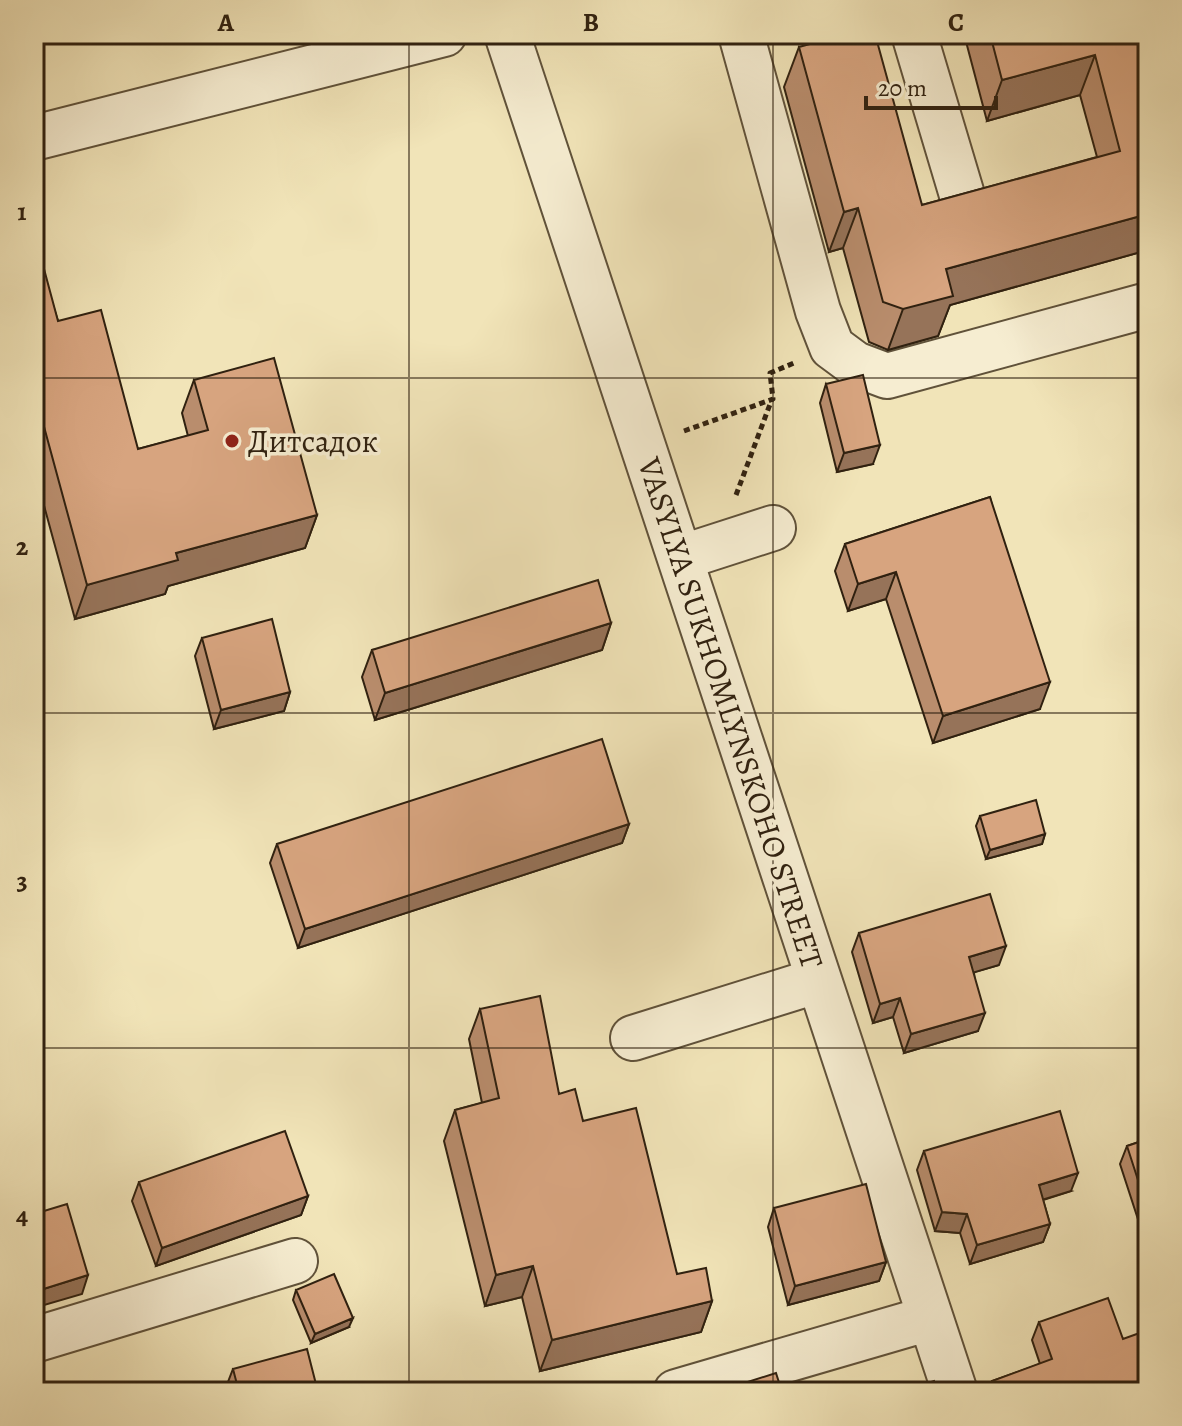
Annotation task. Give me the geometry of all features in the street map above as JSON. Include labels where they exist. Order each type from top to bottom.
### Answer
[{"type":"street","points":[[34,138],[444,34]]},
{"type":"street","name":"VASYLYA SUKHOMLYNSKOHO STREET","points":[[507,34],[698,552],[819,980],[955,1392]]},
{"type":"street","points":[[741,34],[818,311],[832,347],[855,364],[887,376],[1148,305]]},
{"type":"street","points":[[914,34],[962,195]]},
{"type":"street","points":[[698,552],[773,528]]},
{"type":"street","points":[[633,1038],[819,980]]},
{"type":"street","points":[[34,1340],[295,1261]]},
{"type":"street","points":[[676,1392],[930,1318]]},
{"type":"path","points":[[698,552],[773,399],[770,373],[832,347]]},
{"type":"path","points":[[675,434],[773,399]]},
{"type":"building","points":[[846,34],[875,34],[922,205],[1120,151],[1095,55],[1002,80],[990,34],[1148,34],[1148,214],[946,269],[953,296],[903,309],[883,302],[858,208],[844,212],[799,47]]},
{"type":"building","name":"Дитсадок","points":[[37,243],[58,321],[101,310],[138,449],[208,430],[194,380],[274,358],[317,515],[176,553],[178,560],[87,585],[40,412],[34,413],[34,244]]},
{"type":"building","points":[[863,375],[880,445],[844,453],[826,384]]},
{"type":"building","points":[[990,497],[1050,682],[943,716],[896,572],[858,584],[845,544]]},
{"type":"building","points":[[598,580],[611,623],[385,693],[372,650]]},
{"type":"building","points":[[272,619],[290,692],[221,710],[202,638]]},
{"type":"building","points":[[602,739],[629,824],[305,929],[277,844]]},
{"type":"building","points":[[1036,800],[1045,834],[990,850],[980,816]]},
{"type":"building","points":[[990,894],[1006,946],[969,957],[985,1013],[911,1034],[900,998],[880,1004],[859,933]]},
{"type":"building","points":[[540,996],[559,1094],[575,1089],[583,1121],[636,1108],[677,1274],[706,1268],[712,1301],[552,1340],[533,1266],[496,1275],[455,1110],[499,1098],[480,1009]]},
{"type":"building","points":[[1060,1111],[1078,1173],[1039,1185],[1050,1224],[977,1245],[967,1214],[942,1212],[924,1151]]},
{"type":"building","points":[[285,1131],[308,1196],[162,1248],[139,1182]]},
{"type":"building","points":[[1148,1139],[1148,1211],[1127,1146]]},
{"type":"building","points":[[866,1184],[886,1262],[795,1286],[774,1208]]},
{"type":"building","points":[[67,1204],[88,1275],[34,1292],[34,1214]]},
{"type":"building","points":[[334,1274],[353,1318],[315,1334],[296,1290]]},
{"type":"building","points":[[1108,1298],[1123,1339],[1148,1330],[1148,1392],[996,1392],[992,1381],[1052,1359],[1039,1322]]},
{"type":"building","points":[[307,1349],[318,1392],[239,1392],[233,1369]]},
{"type":"building","points":[[776,1373],[782,1392],[716,1392]]},
{"type":"building","points":[[934,1381],[937,1392],[900,1392]]},
{"type":"place","name":"Дитсадок","points":[[232,441]]}]
